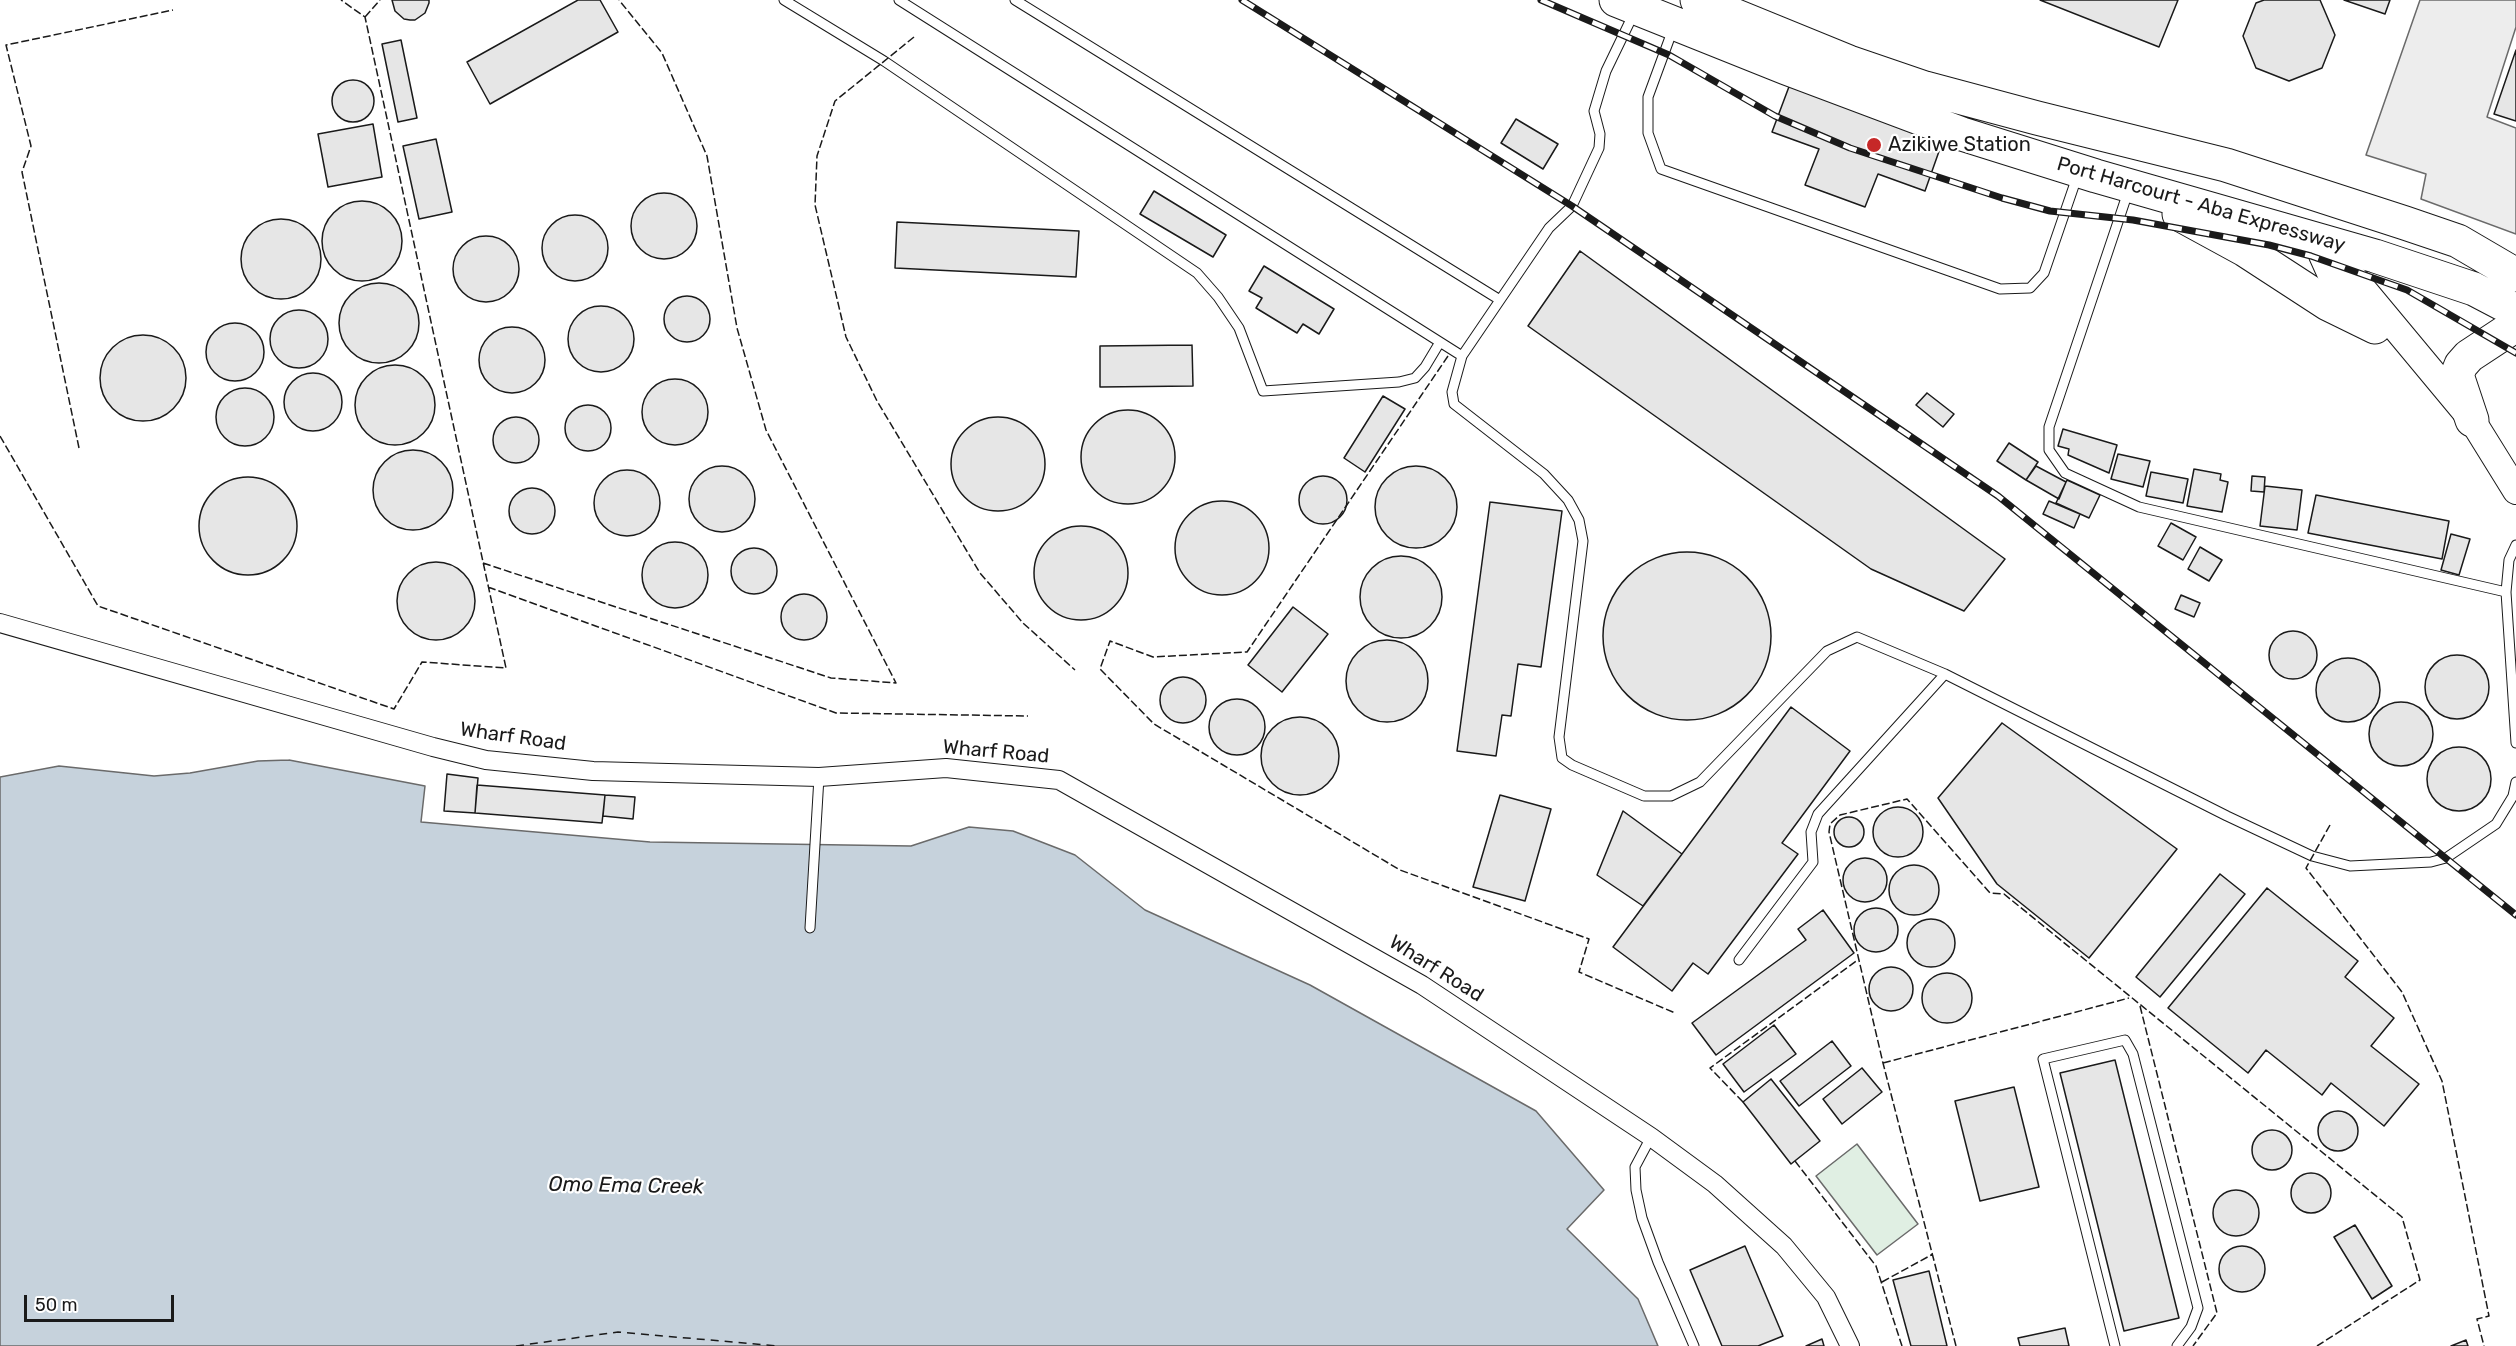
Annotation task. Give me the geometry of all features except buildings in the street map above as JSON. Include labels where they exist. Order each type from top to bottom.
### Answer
[{"type":"highway","name":"Port Harcourt - Aba Expressway","points":[[1697,0],[1849,62],[1925,88],[2226,165],[2458,241],[2515,275]]},
{"type":"highway","name":"Port Harcourt - Aba Expressway","points":[[1626,4],[1962,134],[2087,173],[2375,256],[2474,289],[2516,311]]},
{"type":"highway","points":[[2037,118],[2133,155],[2244,188],[2282,205],[2303,219],[2324,242],[2331,231],[2350,228],[2515,275]]},
{"type":"highway","points":[[2087,173],[2180,214],[2328,304],[2374,327]]},
{"type":"highway","points":[[2472,420],[2457,375],[2461,364],[2474,352],[2516,325]]},
{"type":"street","points":[[2324,242],[2322,255],[2335,284],[2374,327],[2425,361]]},
{"type":"street","points":[[2324,242],[2472,420],[2516,491]]},
{"type":"street","name":"Wharf Road","points":[[0,623],[389,735],[486,760],[593,771],[819,777],[946,768],[1059,780],[1422,985],[1652,1137],[1715,1184],[1784,1246],[1826,1297],[1850,1346]]},
{"type":"lane","points":[[784,0],[884,61],[1197,273],[1218,297],[1239,328],[1263,391],[1399,382],[1415,378],[1425,367],[1440,342]]},
{"type":"lane","points":[[899,0],[1462,356]]},
{"type":"lane","points":[[1015,0],[1500,300]]},
{"type":"lane","points":[[1626,4],[1594,111],[1600,134],[1599,148],[1572,206],[1549,228],[1462,356],[1452,392],[1454,404],[1544,474],[1568,500],[1579,520],[1583,541],[1559,737],[1562,758],[1572,765],[1644,796],[1671,796],[1700,782],[1827,651],[1857,637],[1945,674],[2227,816],[2312,856],[2350,866],[2431,862],[2446,858],[2496,824],[2513,796],[2516,782]]},
{"type":"lane","points":[[1675,24],[1648,97],[1648,133],[1661,169],[2000,289],[2030,288],[2044,273],[2087,173]]},
{"type":"lane","points":[[2128,191],[2049,427],[2049,450],[2065,472],[2139,507],[2506,592]]},
{"type":"lane","points":[[2516,545],[2510,560],[2506,592],[2516,743]]},
{"type":"lane","points":[[1739,960],[1813,862],[1811,832],[1818,814],[1945,674]]},
{"type":"lane","points":[[810,928],[819,777]]},
{"type":"lane","points":[[2115,1346],[2043,1059],[2125,1040],[2133,1054],[2198,1308],[2191,1328],[2177,1346]]},
{"type":"lane","points":[[1652,1137],[1635,1167],[1636,1190],[1642,1218],[1658,1262],[1694,1346]]},
{"type":"green space","points":[[1857,1144],[1918,1224],[1877,1255],[1816,1176]]},
{"type":"shaded area","points":[[2420,0],[2516,0],[2516,27],[2487,117],[2516,128],[2516,234],[2421,199],[2426,174],[2366,155]]},
{"type":"water","name":"Omo Ema Creek","points":[[289,760],[425,786],[421,822],[650,842],[911,846],[969,827],[1013,831],[1075,855],[1145,910],[1310,985],[1536,1111],[1604,1190],[1567,1229],[1638,1299],[1658,1346],[0,1346],[0,777],[59,766],[154,776],[190,773],[258,761]]},
{"type":"ferry route","points":[[516,1346],[618,1332],[778,1346]]},
{"type":"railway","points":[[1242,0],[1572,206],[1998,496],[2516,915]]},
{"type":"railway","points":[[1541,0],[1669,55],[1775,116],[1850,148],[2002,198],[2050,211],[2133,220],[2269,245],[2311,256],[2407,290],[2516,353]]},
{"type":"fence","points":[[0,436],[98,606],[394,709],[422,662],[506,668],[365,17],[341,0]]},
{"type":"fence","points":[[365,17],[380,0]]},
{"type":"fence","points":[[483,563],[831,678],[896,683],[766,430],[737,328],[707,156],[662,53],[619,0]]},
{"type":"fence","points":[[79,448],[22,172],[31,146],[6,45],[173,10]]},
{"type":"fence","points":[[914,37],[835,101],[817,156],[815,205],[846,337],[877,401],[980,573],[1023,623],[1075,670]]},
{"type":"fence","points":[[1448,356],[1247,652],[1153,657],[1110,641],[1100,669],[1154,724],[1400,870],[1589,939],[1579,972],[1675,1013]]},
{"type":"fence","points":[[488,587],[836,713],[1028,716]]},
{"type":"fence","points":[[1956,1346],[1883,1063],[1829,832],[1830,824],[1840,815],[1907,799],[1990,893],[2004,894],[2402,1217],[2420,1280],[2317,1346]]},
{"type":"fence","points":[[2330,825],[2306,868],[2402,992],[2442,1081],[2489,1316],[2477,1319],[2484,1346]]},
{"type":"fence","points":[[1743,1102],[1710,1068],[1859,959]]},
{"type":"fence","points":[[1883,1063],[2129,998]]},
{"type":"fence","points":[[2140,1006],[2217,1313],[2193,1346]]},
{"type":"fence","points":[[1795,1161],[1876,1266],[1902,1346]]},
{"type":"fence","points":[[1882,1282],[1933,1254]]},
{"type":"place","name":"Azikiwe Station","points":[[1874,145]]}]
